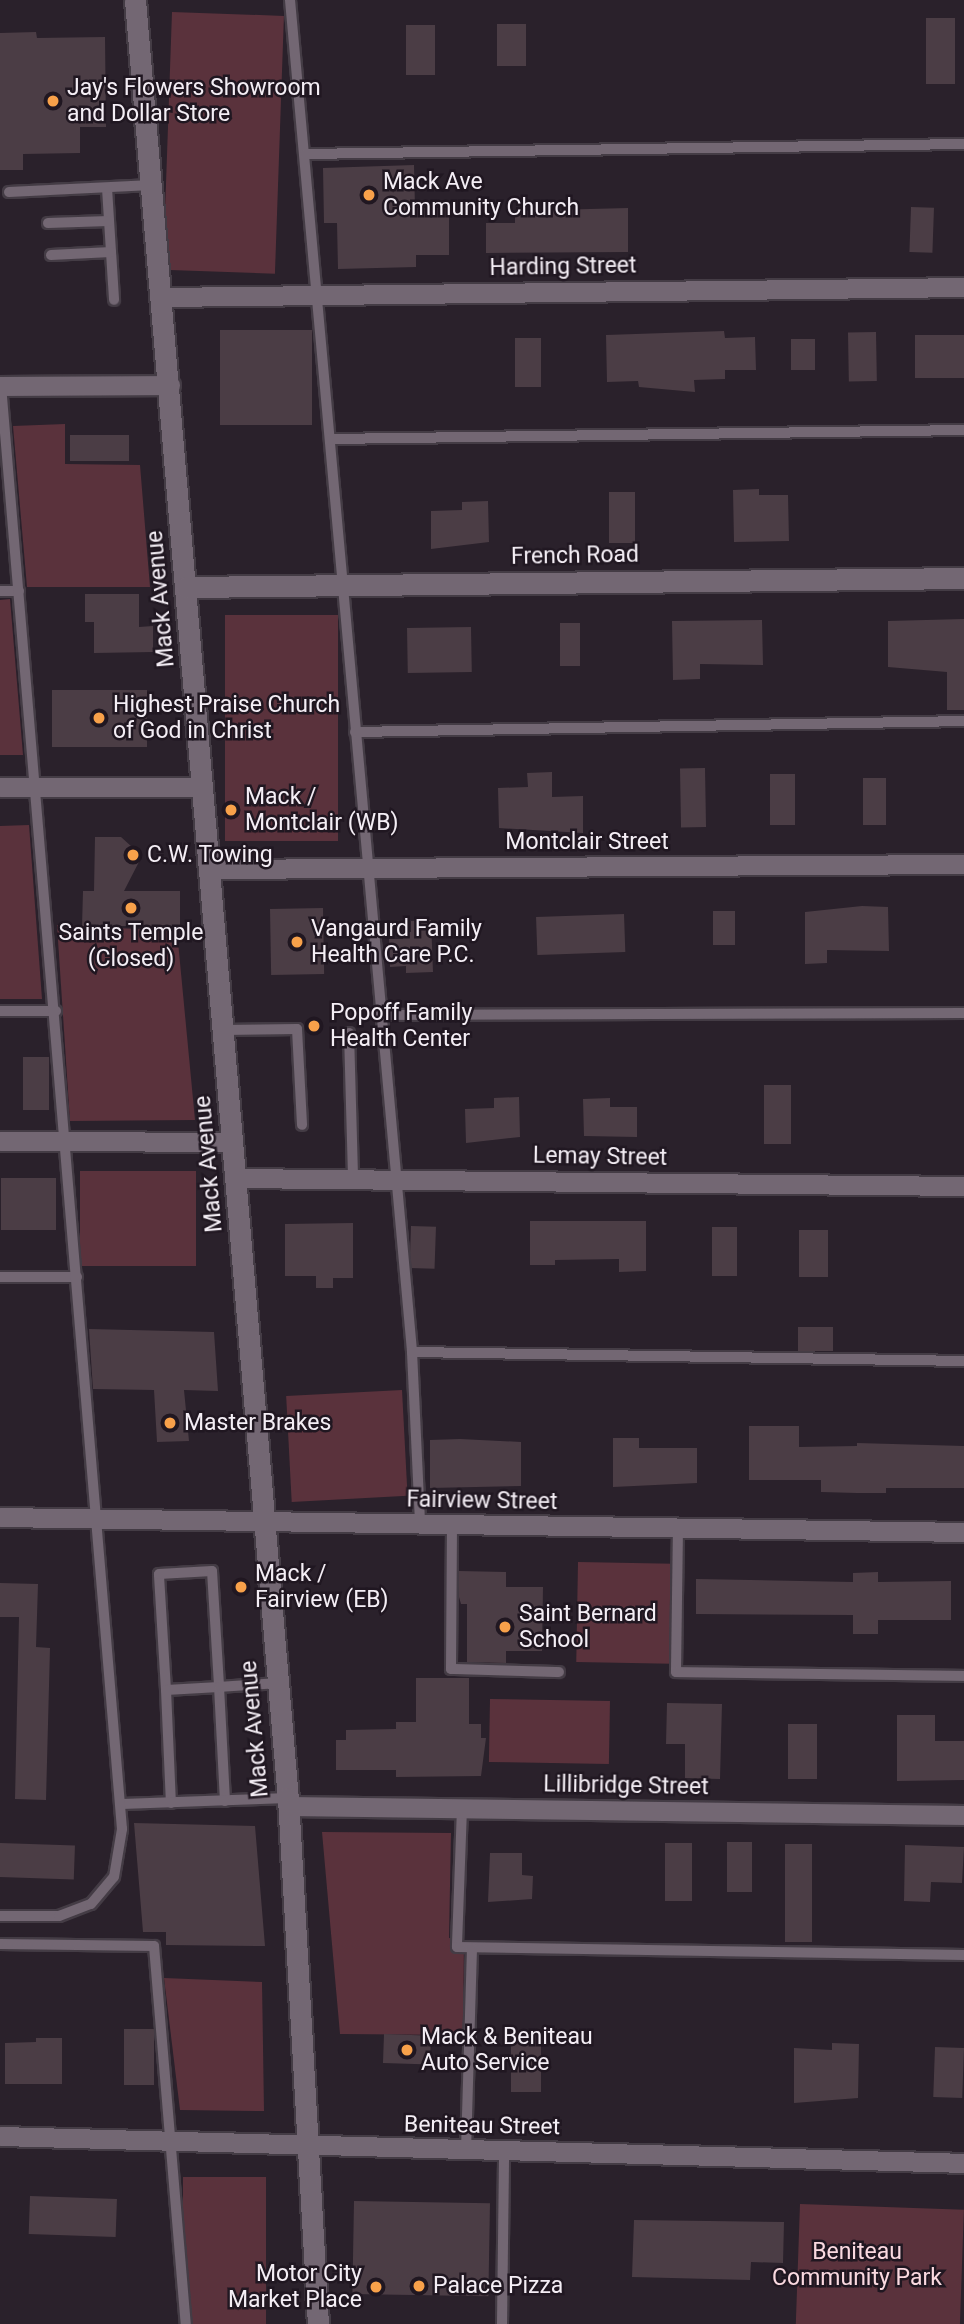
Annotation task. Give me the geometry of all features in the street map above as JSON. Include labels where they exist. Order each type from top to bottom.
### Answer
[{"type":"main road","name":"Mack Avenue","points":[[135,0],[153,184],[288,1802],[318,2324]]},
{"type":"main road","name":"French Road","points":[[186,587],[964,578]]},
{"type":"street","name":"Harding Street","points":[[162,297],[964,287]]},
{"type":"street","points":[[0,386],[170,386]]},
{"type":"street","points":[[0,787],[203,787]]},
{"type":"street","name":"Montclair Street","points":[[210,869],[964,864]]},
{"type":"street","points":[[0,1141],[233,1142]]},
{"type":"street","name":"Lemay Street","points":[[236,1178],[964,1186]]},
{"type":"street","name":"Fairview Street","points":[[0,1517],[964,1532]]},
{"type":"street","name":"Lillibridge Street","points":[[288,1802],[462,1808],[964,1815]]},
{"type":"street","name":"Beniteau Street","points":[[0,2136],[964,2163]]},
{"type":"lane","points":[[290,0],[394,1179],[412,1352],[420,1524]]},
{"type":"lane","points":[[305,154],[964,144]]},
{"type":"lane","points":[[9,192],[153,184]]},
{"type":"lane","points":[[107,188],[114,300]]},
{"type":"lane","points":[[48,223],[109,221]]},
{"type":"lane","points":[[51,255],[111,252]]},
{"type":"lane","points":[[0,380],[67,1142],[95,1519],[122,1804],[120,1860],[108,1887],[91,1904],[60,1916],[0,1916]]},
{"type":"lane","points":[[330,439],[964,430]]},
{"type":"lane","points":[[0,591],[19,591]]},
{"type":"lane","points":[[355,732],[964,720]]},
{"type":"lane","points":[[0,1011],[56,1011]]},
{"type":"lane","points":[[380,1015],[964,1013]]},
{"type":"lane","points":[[224,1030],[297,1029],[302,1125]]},
{"type":"lane","points":[[349,1033],[353,1179]]},
{"type":"lane","points":[[0,1277],[77,1277]]},
{"type":"lane","points":[[412,1352],[964,1361]]},
{"type":"lane","points":[[452,1525],[451,1670],[559,1672]]},
{"type":"lane","points":[[678,1527],[676,1672],[964,1676]]},
{"type":"lane","points":[[171,1803],[159,1574],[212,1571],[225,1801]]},
{"type":"lane","points":[[166,1690],[278,1683]]},
{"type":"lane","points":[[122,1804],[288,1802]]},
{"type":"lane","points":[[462,1808],[457,1947],[964,1955]]},
{"type":"lane","points":[[0,1944],[154,1946],[186,2324]]},
{"type":"lane","points":[[466,2151],[472,1948]]},
{"type":"lane","points":[[502,2324],[504,2151]]},
{"type":"green space","points":[[172,12],[284,16],[275,274],[163,270]]},
{"type":"green space","points":[[65,424],[65,464],[140,465],[150,587],[27,587],[13,426]]},
{"type":"green space","points":[[10,599],[23,755],[0,755],[0,600]]},
{"type":"green space","points":[[225,615],[338,615],[338,841],[225,841]]},
{"type":"green space","points":[[29,825],[42,999],[0,999],[0,826]]},
{"type":"green space","points":[[57,925],[177,931],[195,1120],[70,1121]]},
{"type":"green space","points":[[80,1171],[196,1171],[196,1266],[80,1266]]},
{"type":"green space","points":[[402,1390],[408,1496],[292,1502],[286,1396]]},
{"type":"green space","points":[[578,1562],[673,1564],[671,1664],[576,1662]]},
{"type":"green space","points":[[490,1699],[610,1701],[609,1764],[489,1762]]},
{"type":"green space","points":[[322,1832],[451,1833],[449,1938],[464,1939],[463,2035],[340,2034]]},
{"type":"green space","points":[[164,1978],[262,1982],[264,2111],[180,2110]]},
{"type":"green space","points":[[183,2177],[266,2177],[266,2324],[183,2324]]},
{"type":"green space","name":"Beniteau Community Park","points":[[800,2204],[964,2210],[960,2324],[796,2324]]},
{"type":"building","points":[[926,18],[955,18],[955,84],[926,84]]},
{"type":"building","points":[[497,24],[526,24],[526,66],[497,66]]},
{"type":"building","points":[[406,25],[435,25],[435,75],[406,75]]},
{"type":"building","name":"Jay's Flowers Showroom and Dollar Store","points":[[36,32],[37,38],[105,37],[106,127],[80,127],[80,153],[23,154],[23,170],[0,170],[0,33]]},
{"type":"building","name":"Mack Ave Community Church","points":[[414,165],[415,208],[449,208],[449,255],[416,255],[416,267],[338,269],[337,223],[324,223],[323,168]]},
{"type":"building","points":[[911,207],[934,208],[932,253],[909,252]]},
{"type":"building","points":[[628,208],[628,252],[486,253],[486,223],[515,223],[515,211]]},
{"type":"building","points":[[220,330],[312,330],[312,425],[220,425]]},
{"type":"building","points":[[724,331],[725,338],[755,337],[756,370],[725,370],[725,379],[694,380],[695,392],[639,387],[638,381],[607,382],[606,335]]},
{"type":"building","points":[[848,332],[876,332],[877,381],[849,381]]},
{"type":"building","points":[[915,335],[964,335],[964,378],[915,378]]},
{"type":"building","points":[[515,338],[541,338],[541,387],[515,387]]},
{"type":"building","points":[[791,339],[815,339],[815,370],[791,370]]},
{"type":"building","points":[[70,435],[129,435],[129,461],[70,461]]},
{"type":"building","points":[[759,489],[759,495],[788,495],[789,541],[734,542],[733,490]]},
{"type":"building","points":[[609,492],[635,492],[635,543],[609,543]]},
{"type":"building","points":[[488,501],[489,542],[431,549],[431,511],[462,510],[462,502]]},
{"type":"building","points":[[85,594],[139,594],[139,627],[153,626],[153,652],[94,653],[94,622],[85,622]]},
{"type":"building","points":[[964,619],[964,710],[947,710],[947,672],[888,667],[888,621]]},
{"type":"building","points":[[762,620],[763,665],[700,664],[700,679],[673,680],[672,621]]},
{"type":"building","points":[[560,623],[580,623],[580,666],[560,666]]},
{"type":"building","points":[[471,627],[472,672],[408,673],[407,628]]},
{"type":"building","name":"Highest Praise Church of God in Christ","points":[[52,690],[147,690],[147,747],[52,747]]},
{"type":"building","points":[[680,768],[705,768],[706,827],[681,827]]},
{"type":"building","points":[[552,772],[552,797],[583,796],[583,833],[499,828],[498,788],[528,787],[527,773]]},
{"type":"building","points":[[770,774],[795,774],[795,825],[770,825]]},
{"type":"building","points":[[863,778],[886,778],[886,825],[863,825]]},
{"type":"building","name":"Saints Temple (Closed)","points":[[95,837],[121,837],[142,856],[124,891],[180,891],[180,926],[82,926],[83,891],[94,891]]},
{"type":"building","points":[[862,906],[888,907],[889,951],[827,950],[827,963],[805,964],[805,912]]},
{"type":"building","name":"Vangaurd Family Health Care P.C.","points":[[323,908],[324,974],[271,975],[270,909]]},
{"type":"building","points":[[713,911],[735,911],[735,945],[713,945]]},
{"type":"building","points":[[624,914],[625,952],[537,955],[536,917]]},
{"type":"building","points":[[431,920],[433,972],[406,973],[406,966],[390,967],[389,939],[403,939],[403,932],[411,932],[411,921]]},
{"type":"building","points":[[23,1057],[49,1057],[49,1110],[23,1110]]},
{"type":"building","points":[[764,1085],[791,1085],[791,1144],[764,1144]]},
{"type":"building","points":[[519,1097],[520,1137],[466,1143],[465,1109],[494,1108],[494,1098]]},
{"type":"building","points":[[610,1098],[610,1107],[637,1107],[637,1137],[584,1136],[583,1099]]},
{"type":"building","points":[[1,1178],[56,1178],[56,1230],[1,1230]]},
{"type":"building","points":[[530,1221],[646,1221],[646,1271],[619,1272],[619,1259],[555,1260],[555,1265],[530,1265]]},
{"type":"building","points":[[353,1223],[353,1278],[333,1278],[333,1288],[316,1288],[316,1276],[285,1276],[285,1224]]},
{"type":"building","points":[[411,1226],[436,1227],[435,1269],[410,1268]]},
{"type":"building","points":[[712,1227],[737,1227],[737,1276],[712,1276]]},
{"type":"building","points":[[799,1230],[828,1230],[828,1277],[799,1277]]},
{"type":"building","points":[[798,1327],[833,1327],[833,1351],[798,1351]]},
{"type":"building","points":[[89,1329],[214,1332],[218,1391],[184,1390],[189,1441],[157,1442],[154,1390],[93,1389]]},
{"type":"building","points":[[749,1426],[799,1426],[799,1447],[857,1446],[857,1443],[964,1446],[964,1488],[886,1488],[886,1493],[821,1492],[821,1480],[749,1480]]},
{"type":"building","points":[[613,1438],[639,1438],[639,1448],[697,1448],[697,1483],[613,1487]]},
{"type":"building","points":[[430,1440],[521,1442],[521,1486],[430,1488]]},
{"type":"building","name":"Saint Bernard School","points":[[459,1571],[506,1572],[506,1587],[543,1587],[542,1651],[506,1651],[506,1663],[467,1662],[467,1604],[461,1604],[459,1597]]},
{"type":"building","points":[[878,1572],[878,1582],[951,1581],[951,1620],[878,1620],[878,1634],[853,1634],[853,1615],[696,1614],[696,1579],[853,1582],[853,1573]]},
{"type":"building","points":[[0,1583],[38,1584],[36,1647],[50,1648],[46,1800],[15,1799],[19,1617],[0,1617]]},
{"type":"building","points":[[416,1678],[469,1678],[469,1724],[481,1724],[481,1738],[486,1738],[481,1776],[396,1777],[396,1770],[336,1770],[336,1740],[346,1740],[346,1730],[396,1729],[396,1722],[416,1722]]},
{"type":"building","points":[[667,1703],[722,1704],[720,1779],[685,1778],[685,1744],[666,1744]]},
{"type":"building","points":[[897,1715],[935,1715],[935,1741],[964,1741],[964,1780],[897,1781]]},
{"type":"building","points":[[788,1724],[817,1724],[817,1779],[788,1779]]},
{"type":"building","points":[[134,1823],[255,1826],[265,1946],[166,1945],[166,1932],[143,1932]]},
{"type":"building","points":[[727,1842],[752,1842],[752,1892],[727,1892]]},
{"type":"building","points":[[0,1843],[75,1846],[74,1880],[0,1877]]},
{"type":"building","points":[[665,1843],[692,1843],[692,1901],[665,1901]]},
{"type":"building","points":[[785,1844],[812,1844],[812,1942],[785,1942]]},
{"type":"building","points":[[905,1845],[964,1847],[962,1883],[931,1882],[930,1902],[904,1901]]},
{"type":"building","points":[[490,1853],[522,1853],[522,1875],[533,1876],[532,1899],[488,1902]]},
{"type":"building","points":[[124,2029],[154,2029],[154,2085],[124,2085]]},
{"type":"building","name":"Mack & Beniteau Auto Service","points":[[384,2034],[431,2036],[430,2065],[383,2063]]},
{"type":"building","points":[[511,2034],[541,2034],[541,2092],[511,2092]]},
{"type":"building","points":[[36,2038],[62,2038],[62,2084],[5,2084],[5,2043],[36,2042]]},
{"type":"building","points":[[832,2043],[859,2044],[858,2098],[794,2103],[794,2048],[832,2050]]},
{"type":"building","points":[[935,2047],[964,2048],[962,2098],[933,2097]]},
{"type":"building","points":[[30,2196],[117,2199],[116,2237],[29,2234]]},
{"type":"building","points":[[354,2201],[490,2203],[488,2296],[352,2294]]},
{"type":"building","points":[[634,2220],[784,2222],[783,2263],[751,2262],[750,2280],[632,2277]]},
{"type":"place","name":"Jay's Flowers Showroom and Dollar Store","points":[[53,101]]},
{"type":"place","name":"Mack Ave Community Church","points":[[369,195]]},
{"type":"place","name":"Highest Praise Church of God in Christ","points":[[99,718]]},
{"type":"place","name":"Mack / Montclair (WB)","points":[[231,810]]},
{"type":"place","name":"C.W. Towing","points":[[133,855]]},
{"type":"place","name":"Saints Temple (Closed)","points":[[131,908]]},
{"type":"place","name":"Vangaurd Family Health Care P.C.","points":[[297,942]]},
{"type":"place","name":"Popoff Family Health Center","points":[[314,1026]]},
{"type":"place","name":"Master Brakes","points":[[170,1423]]},
{"type":"place","name":"Mack / Fairview (EB)","points":[[241,1587]]},
{"type":"place","name":"Saint Bernard School","points":[[505,1627]]},
{"type":"place","name":"Mack & Beniteau Auto Service","points":[[407,2050]]},
{"type":"place","name":"Palace Pizza","points":[[419,2286]]},
{"type":"place","name":"Motor City Market Place","points":[[376,2287]]}]
